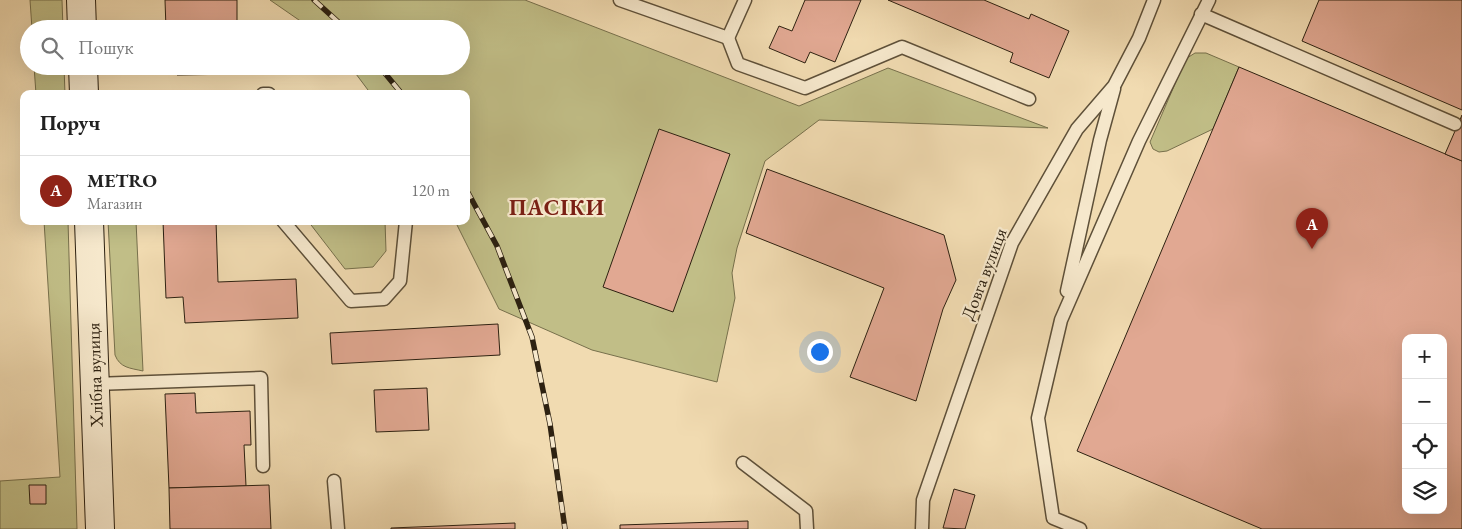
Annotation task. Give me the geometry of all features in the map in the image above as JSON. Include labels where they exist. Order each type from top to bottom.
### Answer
[{"type":"street","points":[[81,0],[82,20]]},
{"type":"street","points":[[83,75],[84,90]]},
{"type":"street","name":"Хлібна вулиця","points":[[89,225],[100,529]]},
{"type":"lane","points":[[620,0],[728,38]]},
{"type":"lane","points":[[745,0],[728,38],[738,64],[805,88],[902,47],[1030,99]]},
{"type":"lane","name":"Довга вулиця","points":[[922,529],[923,500],[1012,243],[1076,129],[1114,86],[1139,38],[1154,0]]},
{"type":"lane","points":[[1060,320],[1139,141],[1209,0]]},
{"type":"lane","points":[[1201,14],[1455,124]]},
{"type":"lane","points":[[1080,529],[1053,518],[1038,418],[1100,140],[1114,86]]},
{"type":"lane","points":[[286,225],[351,301],[384,299],[400,281],[406,225]]},
{"type":"lane","points":[[95,384],[261,378],[263,466]]},
{"type":"lane","points":[[743,463],[806,511],[807,529]]},
{"type":"lane","points":[[334,481],[338,529]]},
{"type":"shaded area","points":[[30,0],[62,0],[63,20],[31,20]]},
{"type":"shaded area","points":[[270,0],[525,0],[799,106],[888,68],[1048,128],[819,120],[765,161],[737,248],[732,273],[735,298],[717,382],[592,350],[499,309],[457,225],[470,225],[470,90],[368,90],[357,75],[470,75],[470,20],[299,20]]},
{"type":"shaded area","points":[[1195,53],[1206,53],[1239,67],[1213,129],[1167,151],[1159,152],[1153,149],[1150,142],[1184,63],[1187,58]]},
{"type":"shaded area","points":[[35,75],[64,75],[65,90],[36,90]]},
{"type":"shaded area","points":[[44,225],[68,225],[77,529],[0,529],[0,481],[60,477]]},
{"type":"shaded area","points":[[108,225],[136,225],[143,371],[123,365],[115,355]]},
{"type":"shaded area","points":[[311,225],[385,225],[386,251],[373,267],[345,269]]},
{"type":"building","points":[[165,0],[237,0],[237,20],[166,20]]},
{"type":"building","points":[[805,0],[861,0],[835,62],[810,52],[805,63],[769,48],[779,26],[792,31]]},
{"type":"building","points":[[888,0],[984,0],[1029,19],[1031,14],[1069,31],[1049,78],[1010,62],[1013,53]]},
{"type":"building","points":[[1319,0],[1462,0],[1462,110],[1302,41]]},
{"type":"building","points":[[1239,67],[1462,161],[1462,529],[1262,529],[1077,451]]},
{"type":"building","points":[[1462,115],[1462,161],[1445,154]]},
{"type":"building","points":[[659,129],[730,154],[673,312],[603,287]]},
{"type":"building","points":[[767,169],[944,235],[956,280],[943,309],[916,401],[850,377],[884,288],[746,233]]},
{"type":"building","points":[[163,225],[216,225],[218,282],[296,279],[298,318],[185,323],[183,297],[166,298]]},
{"type":"building","points":[[498,324],[500,355],[332,364],[330,333]]},
{"type":"building","points":[[427,388],[429,430],[376,432],[374,390]]},
{"type":"building","points":[[195,393],[196,413],[250,411],[251,445],[244,445],[246,486],[169,488],[165,394]]},
{"type":"building","points":[[29,485],[46,485],[46,504],[30,504]]},
{"type":"building","points":[[269,485],[271,529],[170,529],[169,488]]},
{"type":"building","points":[[954,489],[975,495],[965,529],[943,528]]},
{"type":"building","points":[[748,521],[748,529],[620,529],[620,525]]},
{"type":"building","points":[[515,523],[515,529],[391,529],[391,528]]},
{"type":"railway","points":[[314,0],[336,20]]},
{"type":"railway","points":[[386,75],[399,90]]},
{"type":"railway","points":[[470,196],[497,246],[532,337],[550,424],[565,529]]},
{"type":"place","name":"METRO","points":[[1312,249]]},
{"type":"district","name":"ПАСІКИ","points":[[557,207]]}]
